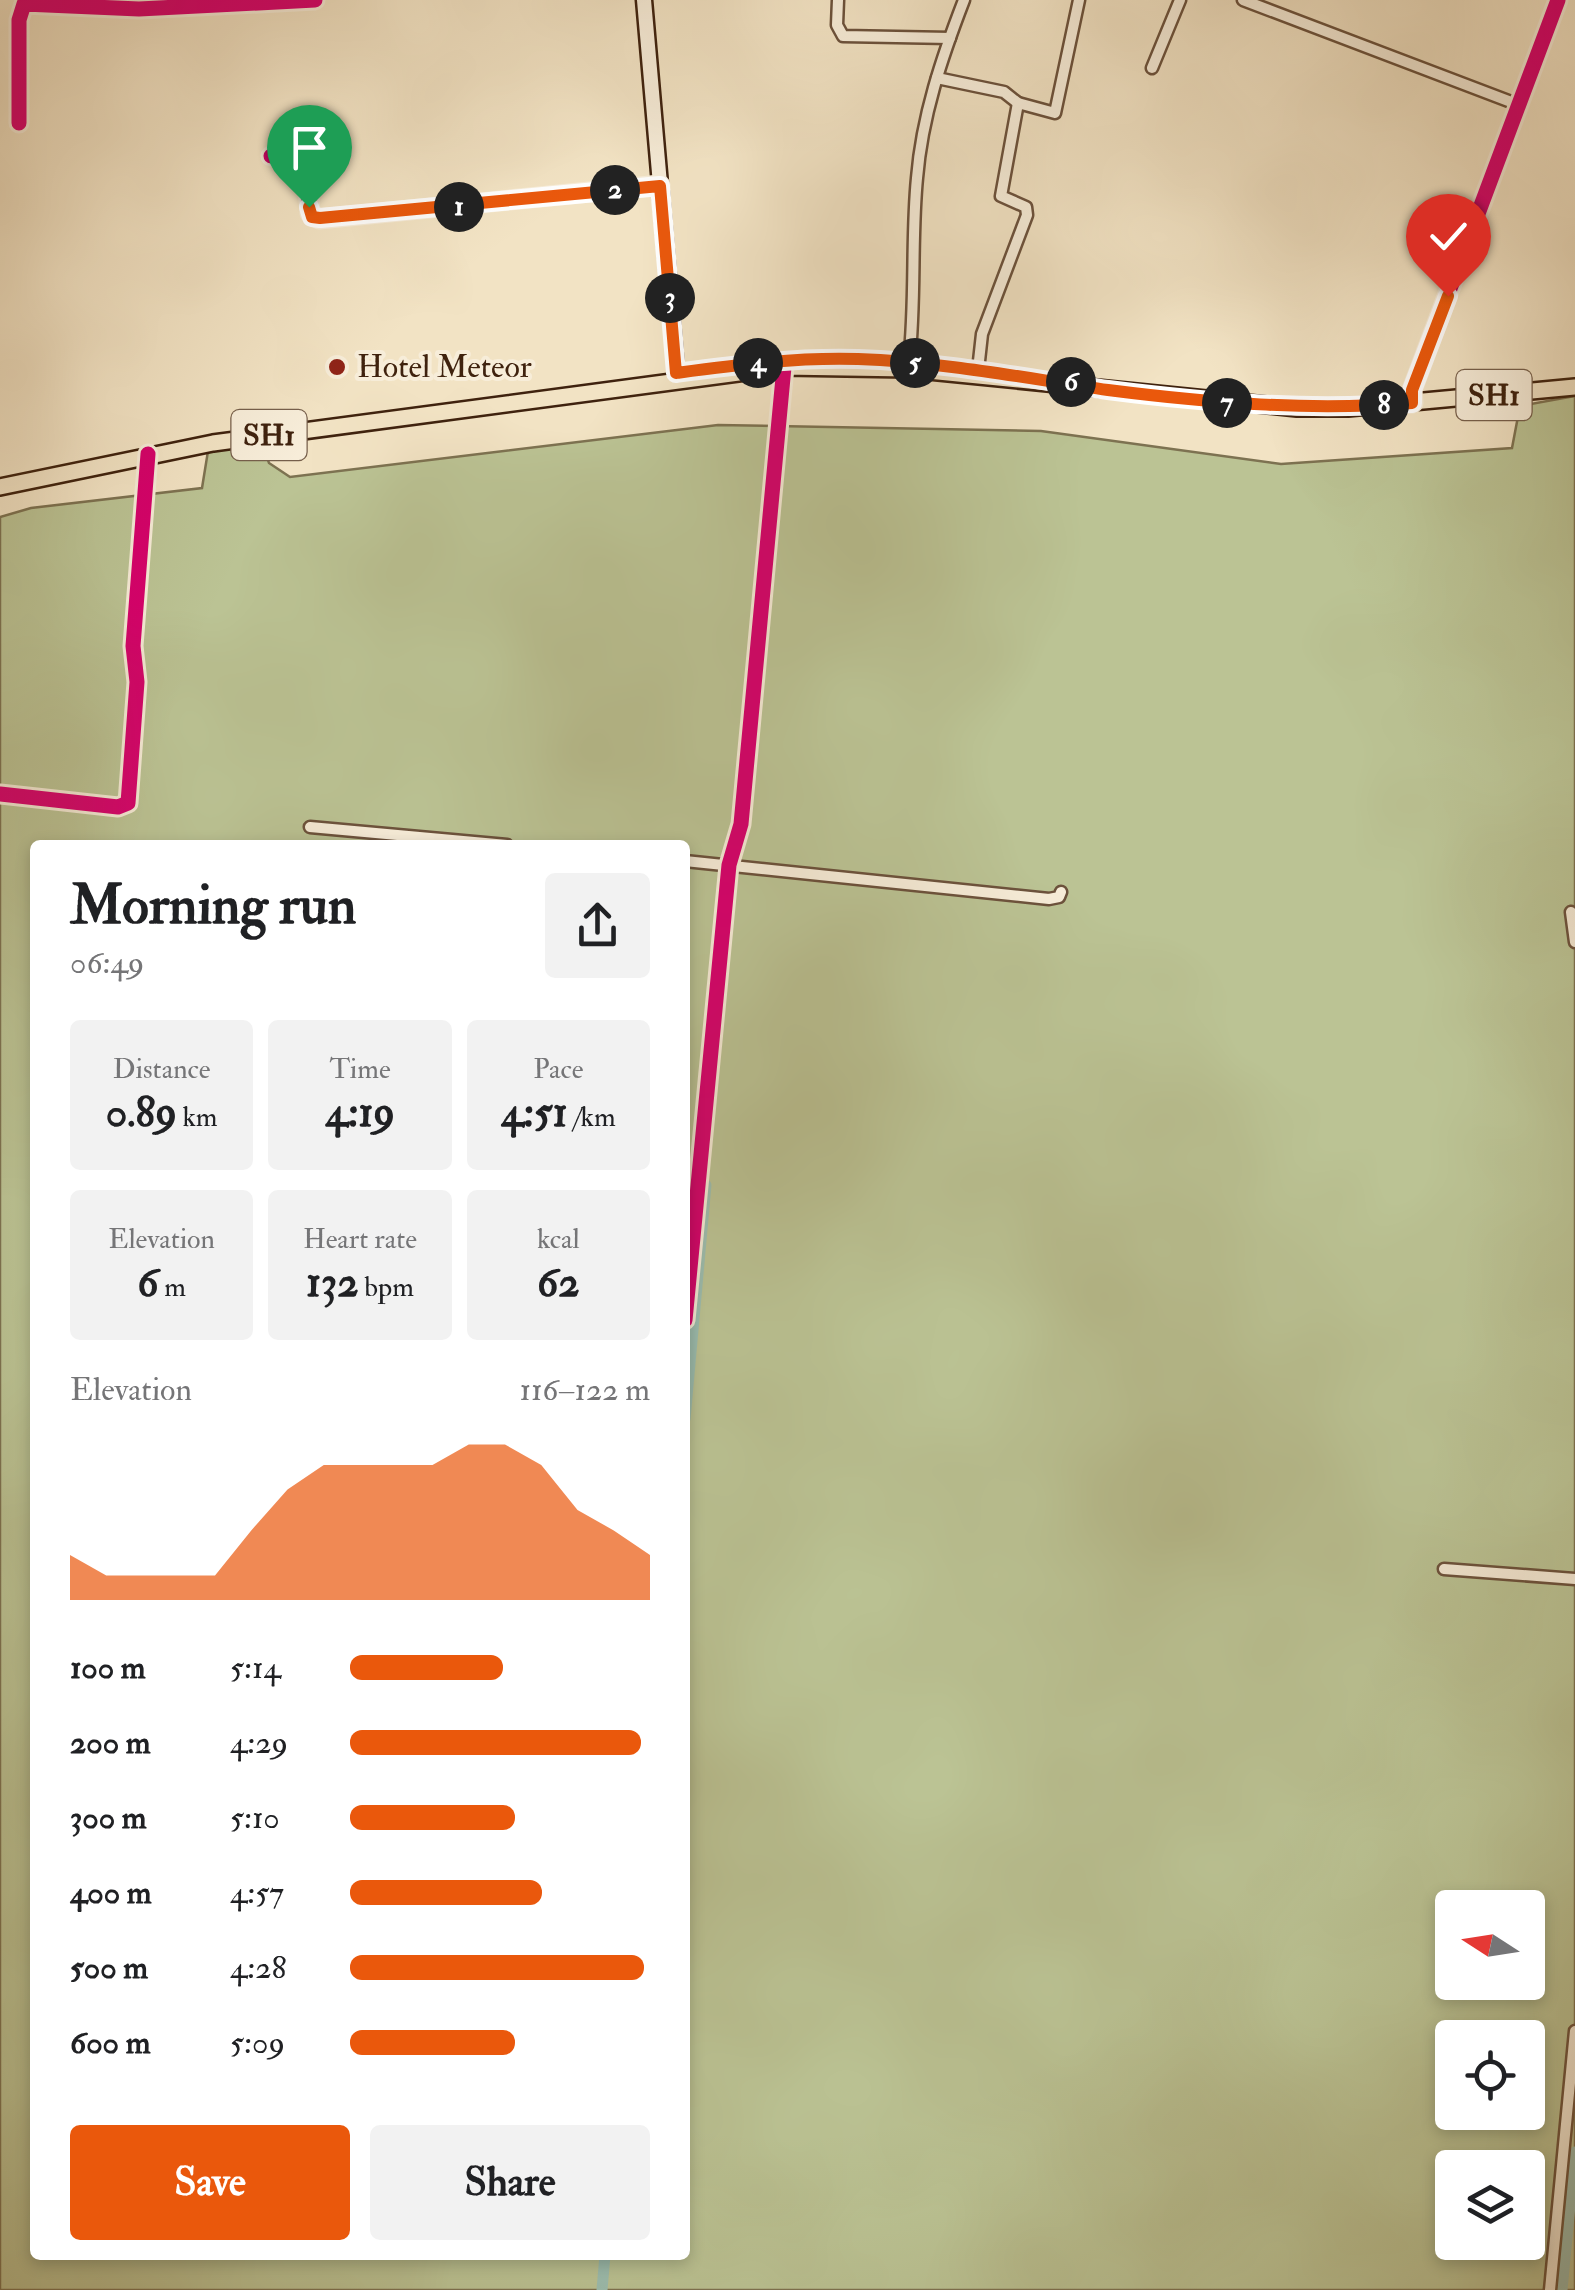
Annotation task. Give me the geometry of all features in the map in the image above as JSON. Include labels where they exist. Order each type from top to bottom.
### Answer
[{"type":"main road","name":"SH1","points":[[0,487],[148,454],[784,360],[909,362],[1104,389]]},
{"type":"main road","name":"SH1","points":[[677,377],[784,368],[892,368],[1282,407],[1412,403],[1575,387]]},
{"type":"street","points":[[19,123],[19,20],[24,4],[139,8],[314,0]]},
{"type":"street","points":[[644,0],[677,377]]},
{"type":"street","points":[[838,0],[837,25],[843,36],[950,38]]},
{"type":"street","points":[[909,362],[917,175],[937,78],[964,0]]},
{"type":"street","points":[[937,78],[1004,92],[1018,102],[1055,113],[1079,0]]},
{"type":"street","points":[[1152,68],[1180,0]]},
{"type":"street","points":[[1242,0],[1519,105]]},
{"type":"street","points":[[1412,403],[1412,390],[1558,0]]},
{"type":"street","points":[[978,370],[982,334],[1027,215],[1026,207],[1001,196],[1018,102]]},
{"type":"street","points":[[272,156],[306,158],[310,213],[320,218],[660,186]]},
{"type":"street","points":[[690,1267],[728,865],[741,824],[784,368]]},
{"type":"street","points":[[0,794],[118,807],[128,803],[148,454]]},
{"type":"street","points":[[310,827],[408,840]]},
{"type":"street","points":[[690,862],[1049,899],[1062,892]]},
{"type":"street","points":[[1571,912],[1575,942]]},
{"type":"street","points":[[1444,1569],[1575,1579]]},
{"type":"street","points":[[1550,2290],[1575,2031]]},
{"type":"green space","points":[[1575,396],[1575,2290],[0,2290],[0,517],[31,508],[202,488],[208,451],[262,444],[269,463],[290,477],[718,425],[1041,431],[1281,464],[1512,448],[1520,406]]},
{"type":"waterway","points":[[690,1363],[706,1185]]},
{"type":"waterway","points":[[1562,2290],[1575,2152]]},
{"type":"waterway","points":[[602,2290],[605,2260]]},
{"type":"cycle path","points":[[19,123],[19,20],[24,4],[139,9],[315,0]]},
{"type":"cycle path","points":[[1413,403],[1412,390],[1558,0]]},
{"type":"cycle path","points":[[271,156],[306,158],[310,213],[319,219],[660,185]]},
{"type":"cycle path","points":[[690,1268],[729,865],[741,824],[784,367]]},
{"type":"cycle path","points":[[0,794],[118,807],[128,803],[137,682],[133,646],[148,454]]},
{"type":"place","name":"Hotel Meteor","points":[[337,367]]},
{"type":"route","points":[[309,207],[312,217],[320,218],[660,186],[676,373],[784,360],[860,359],[998,372],[1241,405],[1348,408],[1412,403],[1412,390],[1448,296]]}]
